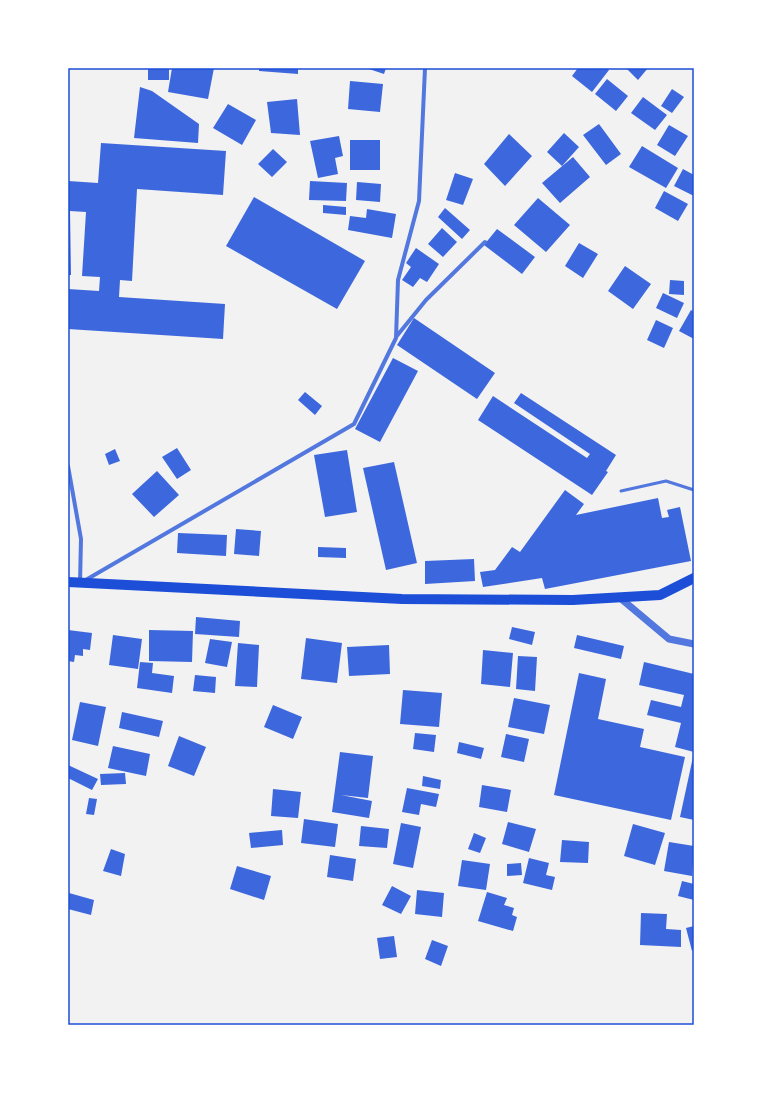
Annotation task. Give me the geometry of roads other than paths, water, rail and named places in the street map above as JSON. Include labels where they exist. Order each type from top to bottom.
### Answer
[{"type":"main road","points":[[68,582],[402,599],[573,600],[619,596],[660,595],[694,578]]},
{"type":"street","points":[[396,338],[398,280],[419,201],[425,68]]},
{"type":"street","points":[[80,583],[354,424],[396,338],[426,300],[485,242]]},
{"type":"street","points":[[68,466],[81,539],[80,583]]},
{"type":"street","points":[[619,596],[669,639],[694,644]]},
{"type":"lane","points":[[621,491],[666,481],[694,490]]}]
